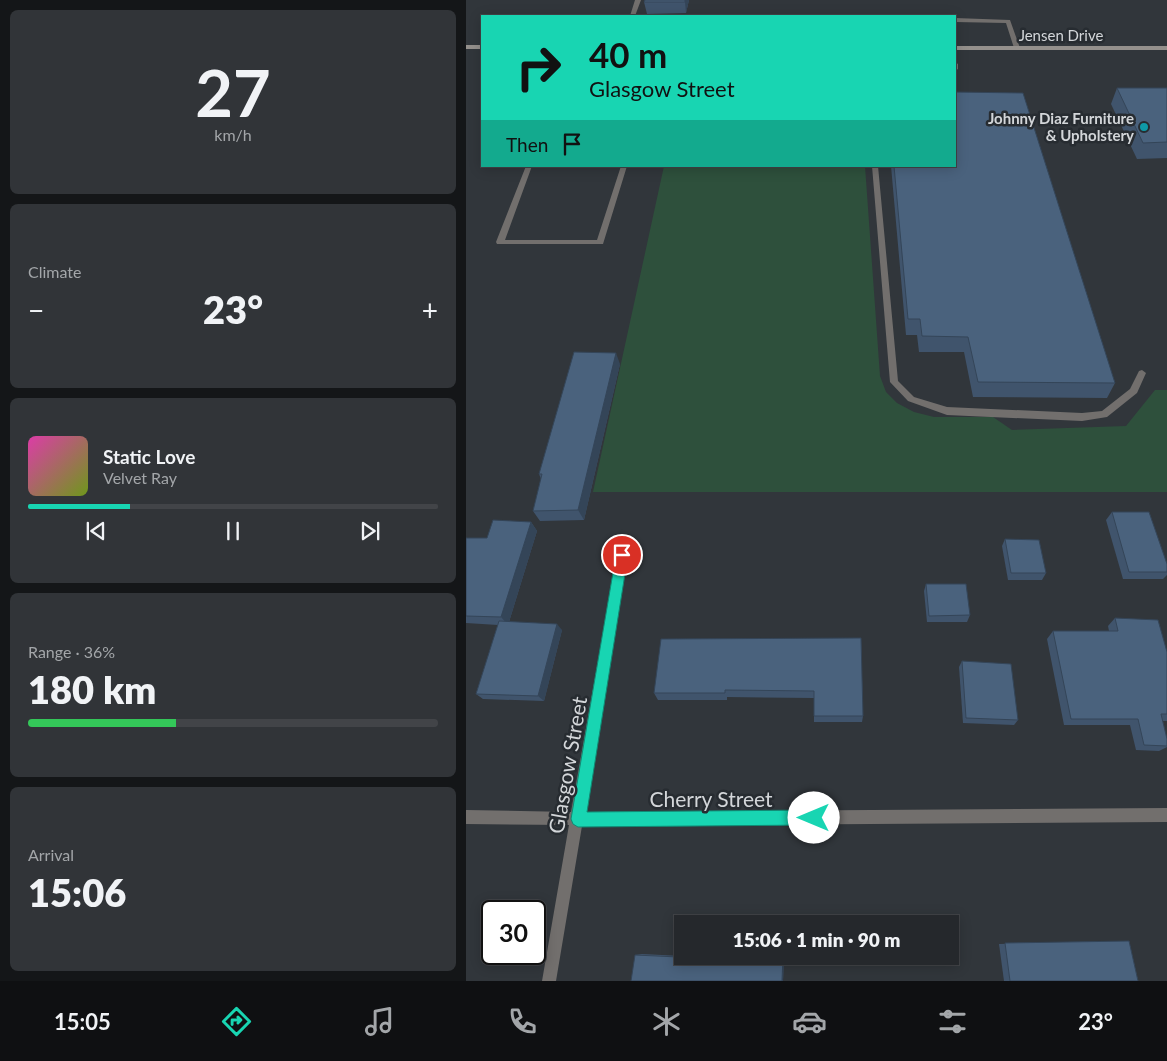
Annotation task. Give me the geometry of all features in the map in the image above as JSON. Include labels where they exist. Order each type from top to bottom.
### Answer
[{"type":"main road","points":[[466,47],[481,47]]},
{"type":"main road","name":"Jensen Drive","points":[[956,48],[1167,48]]},
{"type":"street","points":[[632,15],[638,0]]},
{"type":"street","points":[[956,20],[1008,21],[1017,48]]},
{"type":"street","points":[[529,167],[500,242],[600,242],[624,167]]},
{"type":"street","points":[[875,167],[894,382],[911,399],[947,411],[1082,417],[1104,414],[1134,391],[1142,373]]},
{"type":"street","name":"Glasgow Street","points":[[549,981],[622,555]]},
{"type":"street","name":"Cherry Street","points":[[466,817],[578,819],[1167,815]]},
{"type":"green space","points":[[664,167],[865,167],[880,376],[886,392],[897,403],[914,412],[934,417],[993,417],[1012,430],[1126,426],[1155,390],[1167,390],[1167,492],[593,492]]},
{"type":"building","points":[[645,0],[685,0],[685,2],[644,2]]},
{"type":"building","points":[[1117,88],[1167,88],[1167,142],[1143,143]]},
{"type":"building","points":[[956,92],[1023,93],[1115,383],[978,382],[968,337],[922,336],[920,319],[908,319],[894,167],[956,167]]},
{"type":"building","points":[[574,352],[616,353],[578,510],[533,511],[542,474],[539,474]]},
{"type":"building","points":[[1112,512],[1149,512],[1167,564],[1167,572],[1129,572]]},
{"type":"building","points":[[493,520],[531,522],[501,617],[466,616],[466,538],[487,538]]},
{"type":"building","points":[[1005,539],[1039,540],[1046,573],[1011,573]]},
{"type":"building","points":[[926,584],[966,584],[970,615],[929,616]]},
{"type":"building","points":[[1115,618],[1158,620],[1167,652],[1167,714],[1161,714],[1167,746],[1144,745],[1138,719],[1071,719],[1053,631],[1118,631]]},
{"type":"building","points":[[499,621],[557,624],[538,696],[476,694]]},
{"type":"building","points":[[861,638],[863,716],[814,716],[814,691],[725,690],[725,693],[654,693],[661,639]]},
{"type":"building","points":[[962,661],[1011,664],[1018,720],[966,718]]},
{"type":"building","points":[[1129,941],[1138,981],[1010,981],[1005,943]]},
{"type":"building","points":[[635,955],[674,957],[674,965],[783,965],[782,981],[631,981]]},
{"type":"place","name":"Johnny Diaz Furniture & Upholstery","points":[[1144,127]]},
{"type":"route","points":[[622,555],[578,819],[814,818]]}]
